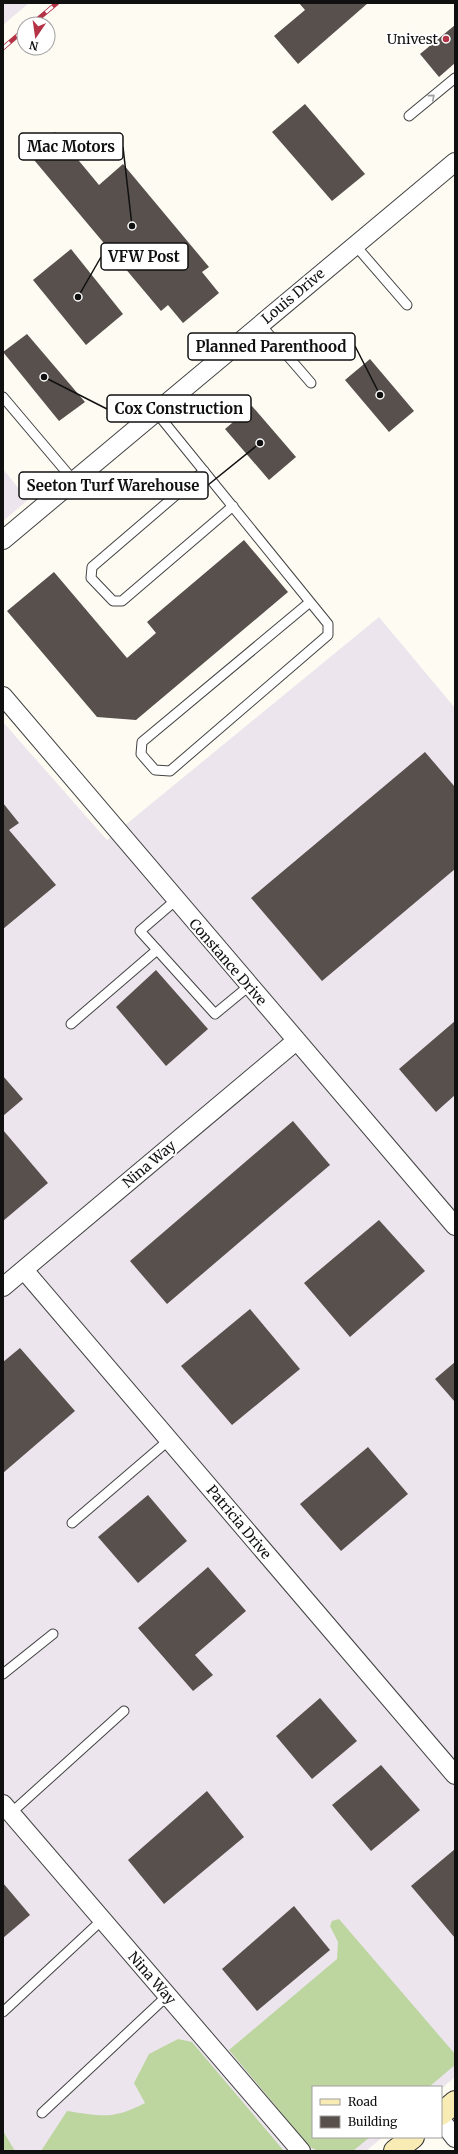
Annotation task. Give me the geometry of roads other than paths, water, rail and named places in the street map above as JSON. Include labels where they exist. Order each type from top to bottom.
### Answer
[{"type":"street","name":"Louis Drive","points":[[3,540],[455,162]]},
{"type":"street","name":"Constance Drive","points":[[3,696],[455,1226]]},
{"type":"street","name":"Nina Way","points":[[3,1287],[296,1041]]},
{"type":"street","name":"Patricia Drive","points":[[24,1270],[455,1775]]},
{"type":"street","name":"Nina Way","points":[[7,1808],[301,2151]]},
{"type":"street","points":[[442,2113],[455,2102]]},
{"type":"street","points":[[442,2121],[455,2138]]},
{"type":"street","points":[[395,2151],[412,2138]]},
{"type":"lane","points":[[409,116],[455,78]]},
{"type":"lane","points":[[355,245],[407,304]]},
{"type":"lane","points":[[260,324],[311,383]]},
{"type":"lane","points":[[3,397],[74,481]]},
{"type":"lane","points":[[156,412],[328,624],[328,635],[170,771],[155,770],[141,754],[142,742],[310,602]]},
{"type":"lane","points":[[204,471],[92,567],[91,578],[113,601],[122,601],[233,506]]},
{"type":"lane","points":[[176,900],[140,931],[215,1014],[249,986]]},
{"type":"lane","points":[[71,1024],[157,950]]},
{"type":"lane","points":[[72,1523],[169,1440]]},
{"type":"lane","points":[[3,1674],[53,1634]]},
{"type":"lane","points":[[7,1808],[124,1711]]},
{"type":"lane","points":[[3,2012],[102,1920]]},
{"type":"lane","points":[[42,2113],[168,1996]]},
{"type":"railway","points":[[42,16],[57,3]]},
{"type":"railway","points":[[3,48],[16,37]]},
{"type":"place","name":"Univest","points":[[446,39]]},
{"type":"place","name":"Mac Motors","points":[[132,226]]},
{"type":"place","name":"VFW Post","points":[[78,297]]},
{"type":"place","name":"Cox Construction","points":[[44,377]]},
{"type":"place","name":"Planned Parenthood","points":[[380,395]]},
{"type":"place","name":"Seeton Turf Warehouse","points":[[260,443]]}]
